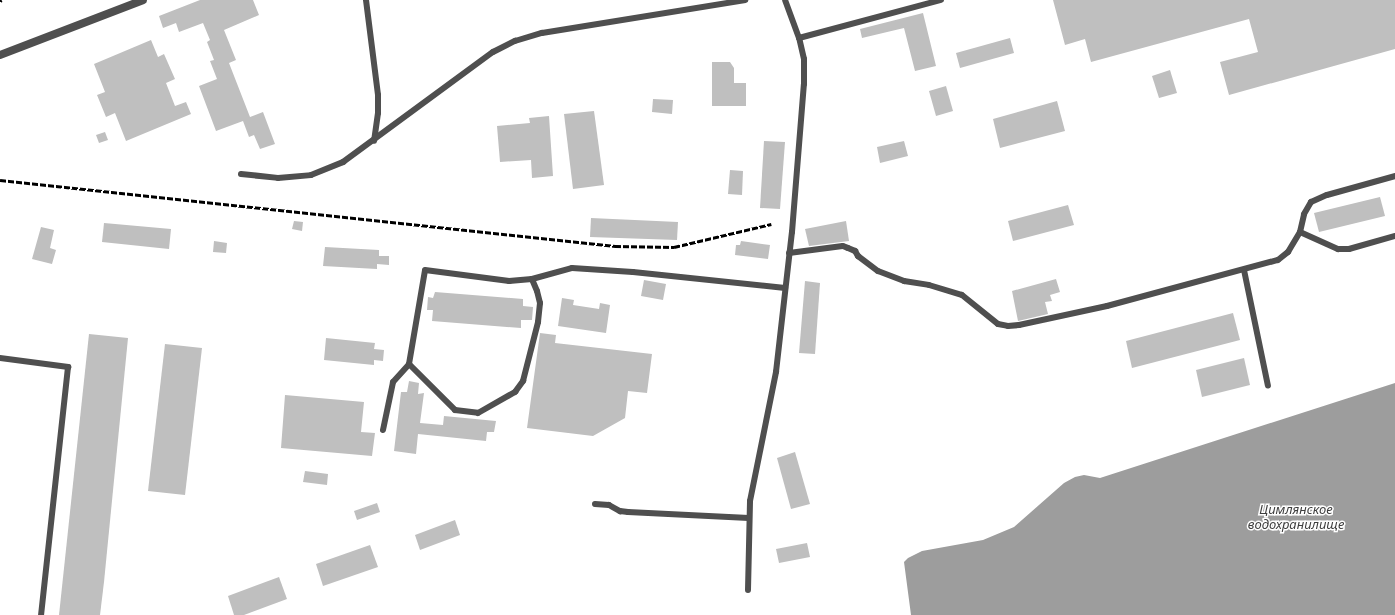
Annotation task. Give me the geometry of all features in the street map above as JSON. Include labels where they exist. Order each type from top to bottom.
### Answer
[{"type":"street","points":[[0,55],[143,0]]},
{"type":"lane","points":[[366,0],[378,95],[378,113],[374,141]]},
{"type":"lane","points":[[241,174],[278,178],[311,176],[343,162],[374,141],[493,52],[515,41],[542,33],[745,0]]},
{"type":"lane","points":[[748,590],[749,518],[753,481],[758,466],[776,372],[789,253],[804,84],[804,59],[799,38],[785,0]]},
{"type":"lane","points":[[799,38],[941,0]]},
{"type":"lane","points":[[789,253],[843,246],[855,251],[858,256],[878,271],[904,281],[929,285],[962,295],[993,321],[998,324],[1008,326],[1107,306],[1278,260],[1288,252],[1300,232],[1304,214],[1311,202],[1327,195],[1395,176]]},
{"type":"lane","points":[[1300,232],[1338,249],[1349,249],[1395,236]]},
{"type":"lane","points":[[383,430],[393,382],[409,364],[425,270],[509,281],[532,279],[572,268],[633,272],[785,288]]},
{"type":"lane","points":[[1244,270],[1268,386]]},
{"type":"lane","points":[[409,364],[455,410],[478,413],[515,392],[523,381],[538,322],[540,304],[532,279]]},
{"type":"lane","points":[[0,358],[68,367],[41,615]]},
{"type":"lane","points":[[594,504],[609,505],[620,511],[628,512],[749,518]]},
{"type":"water","name":"Цимлянское водохранилище","points":[[1395,383],[1395,615],[911,615],[904,562],[908,558],[922,551],[983,540],[1014,527],[1064,483],[1075,477],[1084,475],[1100,478]]},
{"type":"building","points":[[200,0],[253,0],[259,15],[224,30],[236,60],[229,63],[250,117],[263,112],[275,144],[260,149],[254,135],[249,137],[243,121],[216,131],[199,86],[217,79],[210,61],[214,60],[207,42],[210,40],[203,23],[179,32],[176,23],[163,28],[159,16]]},
{"type":"building","points":[[1053,0],[1395,0],[1395,49],[1229,95],[1220,62],[1258,52],[1249,19],[1091,62],[1085,39],[1065,45]]},
{"type":"building","points":[[923,13],[936,66],[915,71],[904,28],[862,38],[860,29]]},
{"type":"building","points":[[1010,38],[1014,53],[960,68],[956,53]]},
{"type":"building","points":[[151,40],[158,57],[164,54],[175,79],[166,83],[175,106],[186,102],[191,114],[126,141],[115,113],[106,117],[97,95],[105,92],[94,64]]},
{"type":"building","points":[[712,62],[730,62],[734,68],[734,83],[746,83],[746,106],[712,106]]},
{"type":"building","points":[[1170,70],[1177,93],[1159,98],[1152,76]]},
{"type":"building","points":[[946,86],[953,111],[936,116],[929,91]]},
{"type":"building","points":[[653,99],[673,100],[672,114],[652,112]]},
{"type":"building","points":[[1057,101],[1065,131],[1000,148],[993,119]]},
{"type":"building","points":[[594,111],[604,185],[573,189],[564,114]]},
{"type":"building","points":[[549,116],[553,176],[532,178],[531,160],[500,162],[497,126],[530,123],[529,118]]},
{"type":"building","points":[[105,132],[108,140],[99,143],[96,135]]},
{"type":"building","points":[[764,141],[785,142],[780,209],[760,208]]},
{"type":"building","points":[[904,141],[908,156],[880,163],[877,147]]},
{"type":"building","points":[[730,170],[743,171],[742,195],[728,194]]},
{"type":"building","points":[[1380,197],[1385,216],[1319,232],[1314,213]]},
{"type":"building","points":[[1068,205],[1074,225],[1013,241],[1008,221]]},
{"type":"building","points":[[591,218],[678,222],[677,240],[590,237]]},
{"type":"building","points":[[294,221],[303,222],[302,231],[292,229]]},
{"type":"building","points":[[846,221],[849,241],[809,246],[805,229]]},
{"type":"building","points":[[104,223],[171,229],[169,249],[102,242]]},
{"type":"building","points":[[41,227],[54,230],[50,248],[56,250],[52,264],[32,259]]},
{"type":"building","points":[[214,241],[227,243],[226,253],[213,252]]},
{"type":"building","points":[[741,241],[770,245],[768,259],[735,255],[736,245],[740,245]]},
{"type":"building","points":[[325,247],[379,250],[379,256],[389,256],[389,265],[377,264],[377,269],[323,266]]},
{"type":"building","points":[[1056,279],[1060,292],[1050,295],[1052,301],[1045,302],[1048,314],[1018,321],[1012,291]]},
{"type":"building","points":[[644,280],[666,284],[663,300],[641,296]]},
{"type":"building","points":[[805,281],[820,283],[815,354],[799,353]]},
{"type":"building","points":[[435,292],[523,299],[523,306],[533,307],[532,320],[521,320],[521,328],[432,321],[433,310],[427,310],[428,297],[433,298]]},
{"type":"building","points":[[562,298],[574,300],[573,305],[599,309],[600,303],[610,305],[606,333],[558,326]]},
{"type":"building","points":[[1233,313],[1240,340],[1132,368],[1126,341]]},
{"type":"building","points":[[540,333],[556,335],[555,343],[652,354],[647,393],[628,391],[625,418],[593,436],[527,428]]},
{"type":"building","points":[[89,334],[128,338],[104,582],[100,615],[59,615]]},
{"type":"building","points":[[326,338],[375,343],[374,349],[384,350],[383,361],[374,360],[374,365],[324,360]]},
{"type":"building","points":[[165,344],[202,348],[185,495],[148,491]]},
{"type":"building","points":[[1244,358],[1250,385],[1202,397],[1196,370]]},
{"type":"building","points":[[409,381],[419,383],[418,394],[424,393],[420,423],[443,425],[444,416],[496,421],[494,432],[487,432],[486,441],[418,434],[416,454],[394,451],[401,392],[407,392]]},
{"type":"building","points":[[285,395],[364,402],[361,432],[375,433],[372,456],[281,448]]},
{"type":"building","points":[[795,452],[810,504],[791,509],[777,458]]},
{"type":"building","points":[[305,471],[328,474],[327,485],[303,482]]},
{"type":"building","points":[[377,503],[380,512],[357,520],[354,511]]},
{"type":"building","points":[[455,520],[460,535],[420,550],[415,535]]},
{"type":"building","points":[[807,543],[810,557],[779,563],[776,549]]},
{"type":"building","points":[[370,545],[378,567],[323,586],[316,564]]},
{"type":"building","points":[[279,577],[287,599],[244,615],[234,615],[228,596]]},
{"type":"railway","points":[[0,180],[615,246],[674,247],[771,224]]}]
